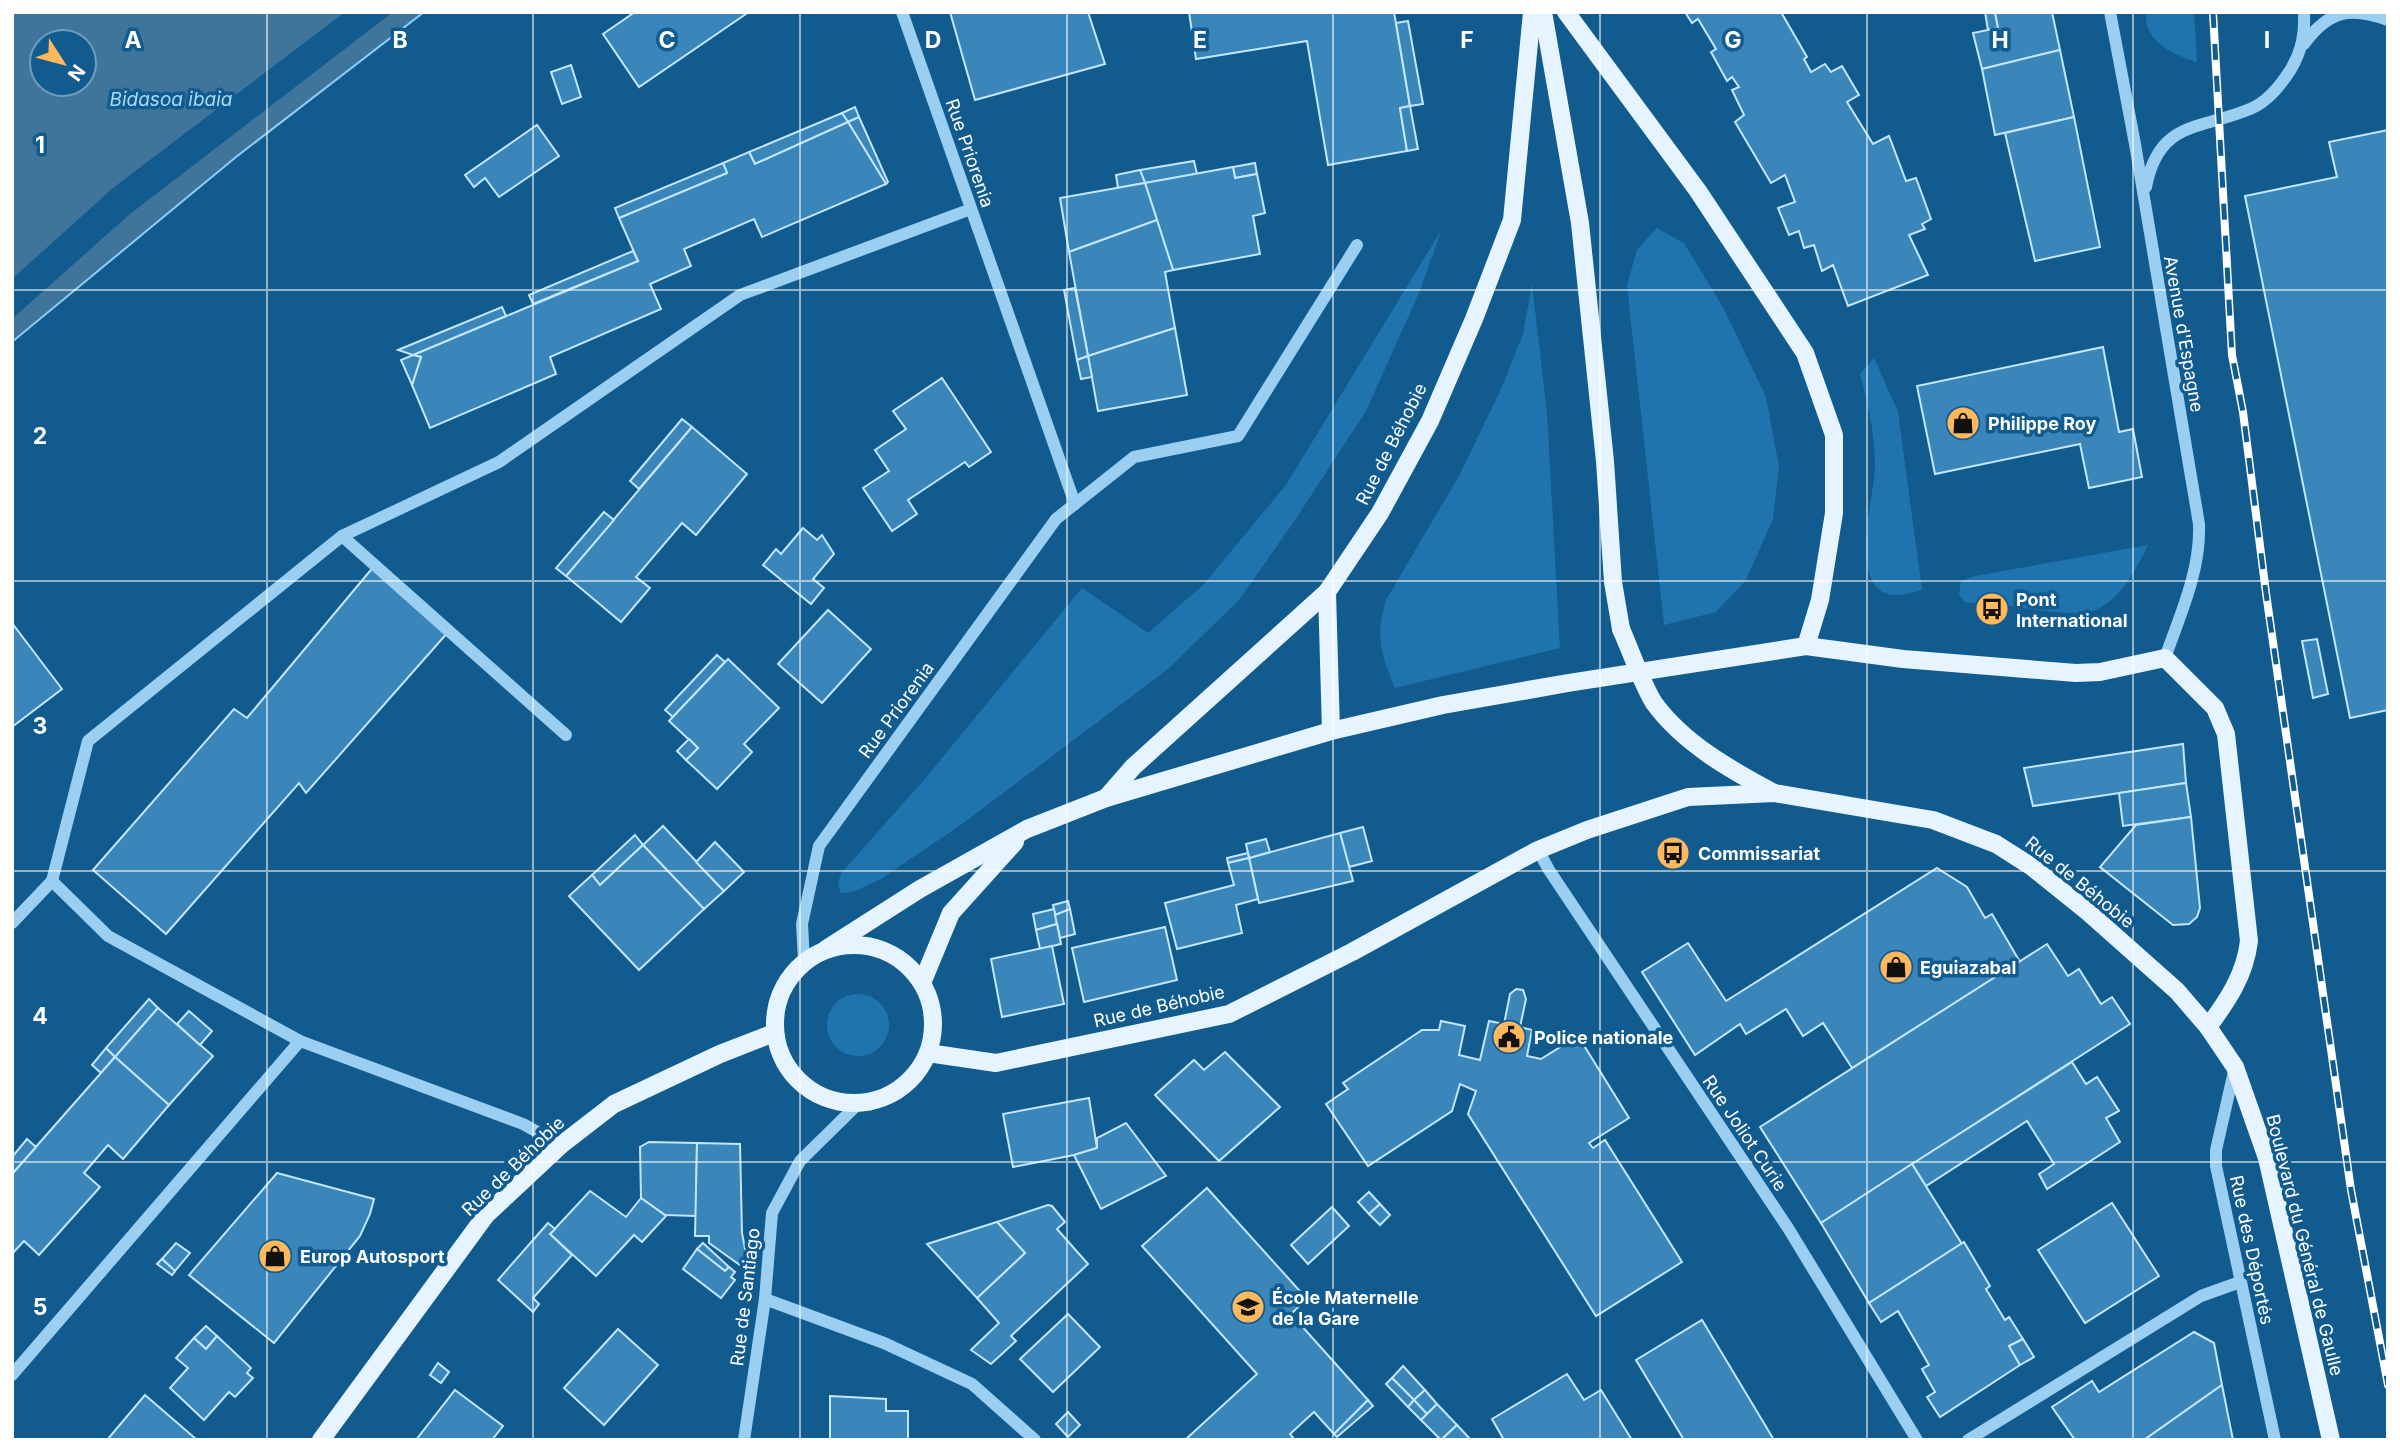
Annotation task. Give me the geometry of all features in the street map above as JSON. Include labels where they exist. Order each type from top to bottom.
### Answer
[{"type":"main road","name":"Rue de Béhobie","points":[[1106,798],[1133,767],[1327,592],[1380,513],[1430,421],[1474,319],[1511,220],[1532,12]]},
{"type":"main road","name":"Rue de Béhobie","points":[[1544,12],[1580,223],[1605,461],[1614,582],[1621,629],[1654,702],[1682,733],[1725,767],[1774,793]]},
{"type":"main road","points":[[1566,12],[1698,191],[1805,353],[1835,435],[1835,513],[1820,600],[1806,646]]},
{"type":"main road","points":[[1327,592],[1331,732]]},
{"type":"main road","name":"Rue de Béhobie","points":[[826,949],[920,889],[1027,830],[1106,798],[1331,732],[1443,705],[1567,682],[1806,646],[1903,659],[2076,673],[2100,672],[2165,658]]},
{"type":"main road","points":[[2165,658],[2215,708],[2226,734],[2249,941],[2247,959],[2239,981],[2208,1027]]},
{"type":"main road","name":"Rue de Béhobie","points":[[928,1053],[996,1063],[1229,1014],[1352,952],[1538,850],[1587,830],[1688,797],[1774,793],[1933,820],[1996,844],[2032,867],[2097,920],[2177,991],[2208,1027]]},
{"type":"main road","name":"Rue de Béhobie","points":[[922,983],[951,913],[1027,830]]},
{"type":"main road","points":[[854,944],[881,948],[905,962],[922,983],[931,1005],[933,1029],[928,1053],[917,1073],[900,1089],[880,1100],[858,1104],[822,1097],[811,1092],[793,1077],[780,1057],[774,1034],[776,1006],[786,982],[804,961],[826,949],[854,944]]},
{"type":"main road","name":"Boulevard du Général de Gaulle","points":[[2208,1027],[2235,1067],[2267,1158],[2331,1440]]},
{"type":"main road","name":"Rue de Béhobie","points":[[321,1440],[486,1215],[561,1145],[614,1104],[720,1054],[774,1034]]},
{"type":"street","name":"Rue Priorenia","points":[[902,12],[1075,504]]},
{"type":"street","name":"Avenue d'Espagne","points":[[2110,12],[2193,486],[2200,543],[2196,565],[2165,658]]},
{"type":"street","points":[[2302,47],[2304,12]]},
{"type":"street","points":[[2144,198],[2153,163],[2175,135],[2186,128],[2250,109],[2265,100],[2287,75],[2302,47],[2325,20],[2337,15],[2360,14],[2388,20]]},
{"type":"street","points":[[12,923],[52,881],[88,741],[342,536],[499,462],[740,295],[971,209]]},
{"type":"street","name":"Rue Priorenia","points":[[804,961],[802,924],[819,846],[1056,519],[1134,457],[1238,436],[1357,245]]},
{"type":"street","points":[[342,536],[566,735]]},
{"type":"street","name":"Rue Joliot Curie","points":[[1538,850],[1788,1228],[1917,1440]]},
{"type":"street","points":[[52,881],[108,936],[300,1041],[523,1124],[561,1145]]},
{"type":"street","points":[[12,1375],[300,1041]]},
{"type":"street","name":"Rue des Déportés","points":[[2235,1067],[2216,1150],[2216,1166],[2275,1440]]},
{"type":"street","name":"Rue de Santiago","points":[[744,1440],[765,1299],[772,1213],[800,1161],[858,1104]]},
{"type":"street","points":[[1968,1440],[2201,1296],[2240,1282]]},
{"type":"street","points":[[765,1299],[884,1343],[972,1384],[1035,1440]]},
{"type":"shaded area","points":[[2146,12],[2194,12],[2197,62],[2176,54],[2157,41],[2148,28]]},
{"type":"shaded area","points":[[1657,228],[1684,243],[1724,309],[1766,397],[1779,467],[1773,519],[1746,580],[1716,612],[1664,625],[1627,285],[1637,250]]},
{"type":"shaded area","points":[[1442,229],[1419,293],[1366,411],[1239,600],[1168,669],[962,824],[881,879],[855,891],[840,892],[838,882],[842,872],[923,781],[1082,588],[1148,633],[1204,584],[1286,485]]},
{"type":"shaded area","points":[[1532,284],[1547,413],[1560,648],[1395,688],[1381,645],[1381,625],[1386,600],[1459,476],[1501,389],[1523,334]]},
{"type":"shaded area","points":[[1874,358],[1898,412],[1922,590],[1894,595],[1885,593],[1874,584],[1868,570],[1866,553],[1875,453],[1860,374]]},
{"type":"shaded area","points":[[2148,545],[2119,592],[2093,611],[2048,611],[2000,605],[2000,599],[1978,597],[1976,603],[1965,602],[1959,595],[1961,581],[1975,576]]},
{"type":"shaded area","points":[[852,994],[864,994],[880,1003],[887,1013],[887,1037],[880,1047],[864,1056],[852,1056],[841,1051],[832,1042],[827,1031],[827,1019],[832,1008],[841,999]]},
{"type":"water","name":"Bidasoa ibaia","points":[[12,12],[424,12],[236,157],[12,342]]},
{"type":"pier","points":[[345,12],[393,12],[130,214],[12,319],[12,279],[113,188]]},
{"type":"building","points":[[635,12],[746,14],[639,87],[603,34]]},
{"type":"building","points":[[950,12],[1088,12],[1105,64],[975,100]]},
{"type":"building","points":[[1189,12],[1394,12],[1410,106],[1400,108],[1407,151],[1328,165],[1307,41],[1196,59]]},
{"type":"building","points":[[1685,12],[1781,12],[1807,57],[1804,59],[1811,72],[1825,64],[1831,72],[1842,66],[1859,95],[1847,102],[1873,144],[1889,136],[1906,181],[1916,178],[1931,219],[1922,224],[1925,229],[1909,235],[1928,275],[1848,306],[1833,265],[1822,271],[1814,245],[1804,248],[1799,231],[1789,235],[1778,208],[1795,202],[1785,175],[1771,183],[1735,122],[1744,115],[1732,90],[1739,87],[1732,77],[1727,81],[1711,52],[1716,49],[1698,19],[1692,23]]},
{"type":"building","points":[[1985,12],[1995,12],[1998,28],[1988,30]]},
{"type":"building","points":[[1995,12],[2052,12],[2060,50],[1982,69],[1973,33],[1998,28]]},
{"type":"building","points":[[1408,21],[1423,104],[1410,106],[1396,23]]},
{"type":"building","points":[[2060,50],[2074,117],[1995,135],[1982,69]]},
{"type":"building","points":[[571,65],[581,97],[562,104],[551,72]]},
{"type":"building","points":[[1410,106],[1418,149],[1407,151],[1400,108]]},
{"type":"building","points":[[855,107],[859,117],[848,122],[842,113]]},
{"type":"building","points":[[842,113],[848,122],[755,164],[749,152]]},
{"type":"building","points":[[859,117],[888,182],[886,184],[848,122]]},
{"type":"building","points":[[2074,117],[2100,247],[2035,261],[2005,133]]},
{"type":"building","points":[[848,122],[886,184],[762,237],[754,219],[684,249],[691,266],[650,284],[661,309],[550,357],[556,374],[430,428],[412,385],[421,357],[413,355],[638,261],[619,218],[727,173],[723,163],[749,152],[755,164]]},
{"type":"building","points":[[537,125],[559,156],[499,197],[485,178],[474,187],[465,175]]},
{"type":"building","points":[[2388,130],[2388,710],[2350,718],[2245,196],[2337,177],[2329,142]]},
{"type":"building","points":[[1194,161],[1197,174],[1145,183],[1140,170]]},
{"type":"building","points":[[723,163],[727,173],[619,218],[615,208]]},
{"type":"building","points":[[1255,163],[1257,174],[1235,178],[1233,167]]},
{"type":"building","points":[[1233,167],[1235,178],[1257,174],[1265,213],[1253,216],[1260,254],[1173,270],[1145,183]]},
{"type":"building","points":[[1140,170],[1145,183],[1118,188],[1116,175]]},
{"type":"building","points":[[1145,183],[1157,220],[1069,252],[1060,198]]},
{"type":"building","points":[[1157,220],[1173,270],[1165,272],[1175,328],[1088,356],[1069,252]]},
{"type":"building","points":[[633,251],[638,261],[533,304],[529,295]]},
{"type":"building","points":[[1075,288],[1088,356],[1077,360],[1064,290]]},
{"type":"building","points":[[502,307],[506,316],[413,355],[398,350]]},
{"type":"building","points":[[1175,328],[1187,395],[1098,411],[1088,356]]},
{"type":"building","points":[[2103,347],[2119,432],[2133,429],[2142,477],[2089,488],[2080,444],[1935,474],[1917,386]]},
{"type":"building","points":[[413,355],[421,357],[412,385],[401,360]]},
{"type":"building","points":[[1088,356],[1092,377],[1081,379],[1077,360]]},
{"type":"building","points":[[942,378],[991,452],[969,467],[965,462],[908,500],[917,514],[892,531],[863,488],[889,471],[875,450],[906,429],[893,411]]},
{"type":"building","points":[[682,419],[692,427],[639,489],[630,481]]},
{"type":"building","points":[[692,427],[747,474],[696,535],[682,523],[636,577],[650,588],[621,622],[566,576]]},
{"type":"building","points":[[604,512],[614,520],[566,576],[556,568]]},
{"type":"building","points":[[803,528],[817,540],[822,535],[834,554],[813,579],[824,588],[811,604],[763,565],[776,549],[781,554]]},
{"type":"building","points":[[375,565],[449,631],[306,793],[299,783],[166,934],[93,870],[234,709],[247,718]]},
{"type":"building","points":[[828,610],[871,649],[822,703],[778,664]]},
{"type":"building","points":[[12,623],[62,689],[12,727]]},
{"type":"building","points":[[2317,639],[2328,694],[2313,698],[2302,641]]},
{"type":"building","points":[[717,655],[725,662],[673,717],[665,710]]},
{"type":"building","points":[[728,659],[779,708],[744,744],[752,752],[717,789],[686,760],[698,748],[669,721]]},
{"type":"building","points":[[689,739],[698,748],[686,760],[677,751]]},
{"type":"building","points":[[2183,744],[2186,783],[2033,806],[2024,768]]},
{"type":"building","points":[[2186,783],[2191,817],[2123,826],[2119,793]]},
{"type":"building","points":[[2191,817],[2200,908],[2197,917],[2189,924],[2173,925],[2100,867],[2136,825]]},
{"type":"building","points":[[663,826],[724,891],[704,909],[643,845]]},
{"type":"building","points":[[1363,827],[1372,861],[1349,867],[1340,833]]},
{"type":"building","points":[[1340,833],[1353,881],[1259,903],[1249,858]]},
{"type":"building","points":[[635,835],[643,845],[600,885],[592,875]]},
{"type":"building","points":[[1266,839],[1270,852],[1249,858],[1246,844]]},
{"type":"building","points":[[715,842],[744,872],[724,891],[696,862]]},
{"type":"building","points":[[643,845],[704,909],[639,970],[569,896],[592,875],[600,885]]},
{"type":"building","points":[[1248,853],[1249,858],[1228,863],[1227,858]]},
{"type":"building","points":[[1249,858],[1258,899],[1236,905],[1242,933],[1177,949],[1165,903],[1234,885],[1228,863]]},
{"type":"building","name":"Eguiazabal","points":[[1937,868],[1967,887],[1985,918],[1992,914],[2020,962],[1852,1068],[1823,1023],[1803,1036],[1786,1009],[1746,1034],[1740,1024],[1695,1055],[1642,972],[1688,943],[1726,1001]]},
{"type":"building","points":[[1068,901],[1070,909],[1055,915],[1053,905]]},
{"type":"building","points":[[1054,909],[1057,924],[1036,930],[1033,914]]},
{"type":"building","points":[[1070,909],[1075,934],[1060,938],[1055,915]]},
{"type":"building","points":[[1057,924],[1061,944],[1040,949],[1036,930]]},
{"type":"building","points":[[1165,927],[1177,980],[1084,1002],[1072,948]]},
{"type":"building","points":[[2047,944],[2068,976],[2079,969],[2101,1004],[2112,997],[2130,1024],[1821,1223],[1760,1127]]},
{"type":"building","points":[[1052,946],[1064,1004],[1002,1017],[991,959]]},
{"type":"building","points":[[1516,989],[1523,990],[1526,999],[1520,1027],[1532,1030],[1527,1056],[1541,1059],[1578,1036],[1629,1118],[1589,1143],[1593,1148],[1605,1140],[1682,1262],[1596,1316],[1468,1114],[1476,1091],[1460,1084],[1452,1111],[1368,1166],[1326,1104],[1348,1089],[1343,1083],[1422,1030],[1439,1030],[1441,1021],[1465,1026],[1459,1055],[1480,1060],[1489,1021],[1504,1024],[1510,994]]},
{"type":"building","points":[[149,999],[158,1008],[115,1057],[106,1048]]},
{"type":"building","points":[[158,1008],[213,1056],[169,1105],[115,1057]]},
{"type":"building","points":[[189,1011],[212,1031],[200,1045],[177,1024]]},
{"type":"building","points":[[106,1048],[115,1057],[101,1073],[92,1065]]},
{"type":"building","points":[[1225,1052],[1280,1107],[1219,1161],[1155,1095],[1194,1060],[1204,1070]]},
{"type":"building","points":[[115,1057],[169,1105],[123,1159],[108,1145],[84,1173],[100,1187],[39,1255],[24,1241],[12,1254],[12,1174]]},
{"type":"building","points":[[2072,1062],[2086,1084],[2097,1077],[2119,1111],[2106,1118],[2120,1142],[2047,1189],[2039,1174],[2054,1164],[2027,1121],[1926,1186],[1912,1164]]},
{"type":"building","points":[[1089,1098],[1097,1148],[1013,1167],[1003,1114]]},
{"type":"building","points":[[1126,1123],[1166,1176],[1101,1209],[1074,1155],[1097,1148],[1097,1138]]},
{"type":"building","points":[[27,1139],[36,1147],[12,1174],[12,1157]]},
{"type":"building","points":[[649,1142],[697,1143],[696,1216],[665,1215],[641,1198],[640,1147]]},
{"type":"building","points":[[697,1143],[740,1144],[742,1233],[748,1264],[744,1268],[709,1243],[709,1236],[695,1236]]},
{"type":"building","points":[[1912,1164],[1962,1244],[1869,1303],[1821,1223]]},
{"type":"building","name":"Europ Autosport","points":[[277,1173],[374,1199],[360,1236],[274,1343],[189,1275]]},
{"type":"building","name":"École Maternelle de la Gare","points":[[1207,1188],[1307,1299],[1291,1314],[1368,1400],[1334,1434],[1314,1412],[1290,1434],[1295,1440],[1185,1440],[1257,1374],[1142,1246]]},
{"type":"building","points":[[590,1191],[626,1217],[641,1198],[666,1216],[642,1242],[634,1235],[596,1276],[550,1234]]},
{"type":"building","points":[[1369,1192],[1380,1204],[1369,1214],[1358,1202]]},
{"type":"building","points":[[2112,1203],[2159,1276],[2085,1323],[2038,1250]]},
{"type":"building","points":[[1380,1204],[1390,1215],[1380,1225],[1369,1214]]},
{"type":"building","points":[[1052,1206],[1065,1222],[1057,1229],[1088,1264],[1011,1336],[1016,1341],[991,1364],[971,1350],[999,1323],[977,1298],[1025,1253],[997,1222]]},
{"type":"building","points":[[1332,1207],[1349,1226],[1308,1264],[1291,1245]]},
{"type":"building","points":[[997,1222],[1025,1253],[977,1298],[927,1244]]},
{"type":"building","points":[[548,1223],[555,1229],[550,1234],[572,1255],[533,1298],[539,1304],[533,1312],[498,1280]]},
{"type":"building","points":[[1964,1242],[1990,1286],[1986,1289],[2005,1320],[2009,1317],[2023,1339],[2009,1346],[2020,1365],[1940,1417],[1927,1397],[1935,1392],[1922,1369],[1929,1365],[1898,1311],[1881,1322],[1869,1303]]},
{"type":"building","points":[[176,1243],[190,1253],[175,1271],[162,1259]]},
{"type":"building","points":[[703,1243],[729,1267],[725,1271],[697,1249]]},
{"type":"building","points":[[697,1249],[725,1271],[729,1267],[735,1272],[731,1277],[735,1280],[721,1298],[683,1269]]},
{"type":"building","points":[[162,1259],[175,1271],[172,1275],[157,1264]]},
{"type":"building","points":[[1068,1314],[1100,1347],[1053,1392],[1020,1359]]},
{"type":"building","points":[[1702,1320],[1774,1440],[1684,1440],[1636,1360]]},
{"type":"building","points":[[206,1326],[217,1336],[206,1349],[194,1338]]},
{"type":"building","points":[[618,1329],[658,1365],[604,1425],[564,1388]]},
{"type":"building","points":[[2194,1332],[2214,1343],[2222,1385],[2144,1440],[2075,1440],[2052,1407],[2092,1381],[2099,1392]]},
{"type":"building","points":[[217,1336],[251,1368],[247,1373],[253,1378],[235,1397],[229,1392],[204,1420],[170,1388],[188,1368],[176,1358],[194,1338],[206,1349]]},
{"type":"building","points":[[2023,1339],[2034,1357],[2020,1365],[2009,1346]]},
{"type":"building","points":[[438,1363],[449,1372],[441,1383],[430,1375]]},
{"type":"building","points":[[1403,1366],[1425,1390],[1414,1400],[1392,1378]]},
{"type":"building","points":[[1567,1374],[1584,1400],[1601,1390],[1632,1440],[1504,1440],[1492,1419]]},
{"type":"building","points":[[1392,1378],[1414,1400],[1408,1407],[1386,1384]]},
{"type":"building","points":[[2222,1385],[2233,1440],[2144,1440]]},
{"type":"building","points":[[455,1390],[503,1426],[492,1440],[416,1440]]},
{"type":"building","points":[[1425,1390],[1437,1404],[1427,1414],[1414,1400]]},
{"type":"building","points":[[145,1395],[196,1439],[107,1440]]},
{"type":"building","points":[[830,1396],[886,1399],[886,1411],[908,1411],[908,1440],[830,1440]]},
{"type":"building","points":[[1368,1400],[1373,1406],[1337,1437],[1334,1434]]},
{"type":"building","points":[[1414,1400],[1427,1414],[1421,1420],[1408,1407]]},
{"type":"building","points":[[1437,1404],[1457,1425],[1441,1440],[1421,1420]]},
{"type":"building","points":[[1068,1412],[1080,1425],[1068,1437],[1056,1424]]},
{"type":"building","points":[[1457,1425],[1471,1440],[1441,1440]]},
{"type":"railway","points":[[2213,12],[2232,355],[2243,412],[2266,593],[2351,1190],[2388,1385]]},
{"type":"place","name":"Philippe Roy","points":[[1963,423]]},
{"type":"place","name":"Pont International","points":[[1992,609]]},
{"type":"place","name":"Commissariat","points":[[1673,853]]},
{"type":"place","name":"Eguiazabal","points":[[1896,967]]},
{"type":"place","name":"Police nationale","points":[[1509,1037]]},
{"type":"place","name":"Europ Autosport","points":[[275,1256]]},
{"type":"place","name":"École Maternelle de la Gare","points":[[1248,1307]]}]
